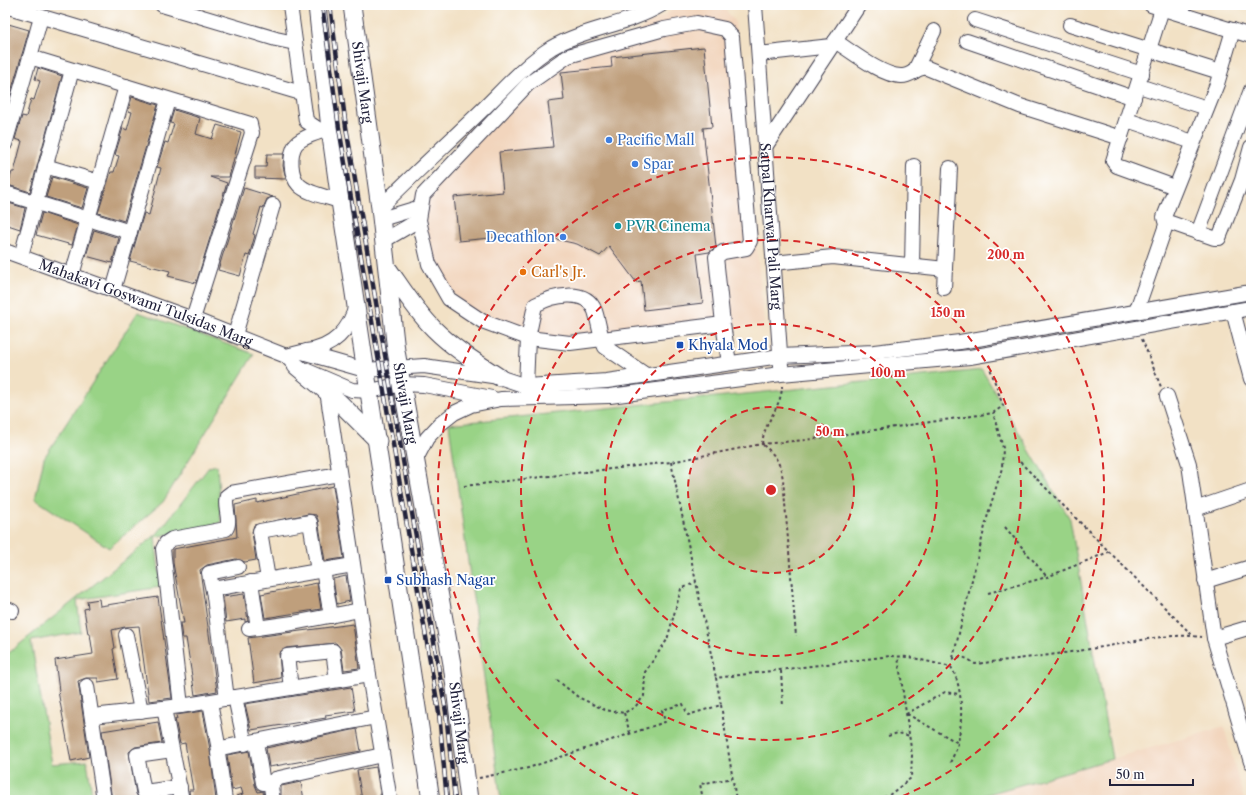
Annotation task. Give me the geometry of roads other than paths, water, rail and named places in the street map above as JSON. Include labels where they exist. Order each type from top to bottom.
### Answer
[{"type":"main road","points":[[317,5],[325,130],[340,201],[365,370],[370,390],[431,800]]},
{"type":"main road","name":"Shivaji Marg","points":[[352,5],[384,241],[396,351],[452,664],[469,800]]},
{"type":"main road","points":[[387,266],[410,301],[434,329],[461,353],[498,377]]},
{"type":"main road","points":[[295,358],[326,391],[357,419],[378,441]]},
{"type":"street","points":[[162,5],[276,39],[295,43]]},
{"type":"street","points":[[290,5],[306,121],[325,130]]},
{"type":"street","points":[[380,213],[421,165],[528,66],[548,51],[594,30],[649,12],[661,5]]},
{"type":"street","points":[[755,5],[765,147]]},
{"type":"street","name":"Satpal Kharwal Pali Marg","points":[[781,374],[765,147],[859,5]]},
{"type":"street","points":[[5,6],[25,8],[41,17],[301,93]]},
{"type":"street","points":[[1175,187],[1114,164],[1113,159],[1150,50],[1157,7],[1251,36]]},
{"type":"street","points":[[5,144],[41,17]]},
{"type":"street","points":[[975,20],[1138,86]]},
{"type":"street","points":[[723,324],[570,343],[528,338],[482,321],[449,299],[429,264],[420,213],[423,196],[528,84],[568,56],[664,29],[685,25],[697,23],[725,29],[732,37],[750,241],[746,248],[723,252],[716,258],[723,324],[730,363]]},
{"type":"street","points":[[1070,25],[1220,72]]},
{"type":"street","points":[[1233,30],[1207,108],[1164,217],[1167,222],[1214,238],[1219,238],[1247,182],[1251,147]]},
{"type":"street","points":[[914,72],[934,31]]},
{"type":"street","points":[[967,41],[1138,86],[1207,108]]},
{"type":"street","points":[[759,54],[833,44],[889,73],[903,76],[922,67],[927,68],[1020,106],[1121,138]]},
{"type":"street","points":[[30,57],[250,124],[252,130],[193,319]]},
{"type":"street","points":[[21,256],[72,70]]},
{"type":"street","points":[[72,275],[126,86]]},
{"type":"street","points":[[1198,233],[1251,90]]},
{"type":"street","points":[[113,290],[168,100]]},
{"type":"street","points":[[1127,120],[1193,142]]},
{"type":"street","points":[[325,130],[297,143],[292,152],[294,178],[300,186],[340,201]]},
{"type":"street","points":[[45,166],[99,182]]},
{"type":"street","points":[[912,266],[914,166]]},
{"type":"street","points":[[944,288],[950,168]]},
{"type":"street","points":[[5,193],[130,232]]},
{"type":"street","points":[[235,335],[273,204]]},
{"type":"street","points":[[380,213],[420,213]]},
{"type":"street","points":[[384,241],[420,213]]},
{"type":"street","points":[[1136,312],[1167,222]]},
{"type":"street","name":"Mahakavi Goswami Tulsidas Marg","points":[[5,250],[295,358],[352,390],[370,390],[402,384],[424,385],[501,399]]},
{"type":"street","points":[[773,263],[833,257],[912,266],[945,268]]},
{"type":"street","points":[[365,370],[424,366],[498,377],[526,386],[607,381],[780,356],[874,352],[952,343],[1251,292]]},
{"type":"street","points":[[526,386],[528,338],[535,305],[554,297],[575,296],[583,298],[595,310],[601,338],[605,347],[646,375]]},
{"type":"street","points":[[295,358],[321,348],[338,338],[347,328],[353,316],[356,303]]},
{"type":"street","points":[[416,459],[427,438],[440,424],[454,413],[471,405],[501,399],[610,396],[781,374],[874,367],[986,355],[1251,308]]},
{"type":"street","points":[[1233,311],[1251,379]]},
{"type":"street","name":"Mahakavi Goswami Tulsidas Marg","points":[[295,358],[365,370]]},
{"type":"street","points":[[326,391],[369,675],[390,800]]},
{"type":"street","points":[[1164,392],[1188,464],[1214,638],[1251,762]]},
{"type":"street","points":[[181,706],[163,549],[166,543],[172,539],[226,529],[228,524],[225,501],[227,496],[231,493],[339,474]]},
{"type":"street","points":[[1195,509],[1251,490]]},
{"type":"street","points":[[268,579],[260,531],[310,522],[330,616]]},
{"type":"street","points":[[213,591],[215,588],[353,565]]},
{"type":"street","points":[[238,567],[209,573],[231,698],[250,743],[263,783],[382,755]]},
{"type":"street","points":[[1205,581],[1251,567]]},
{"type":"street","points":[[251,582],[254,629],[360,610]]},
{"type":"street","points":[[1214,638],[1251,627]]},
{"type":"street","points":[[126,635],[140,711]]},
{"type":"street","points":[[291,688],[287,656],[333,651],[337,680]]},
{"type":"street","points":[[93,716],[210,702],[369,675]]},
{"type":"street","points":[[88,686],[104,800]]},
{"type":"street","points":[[210,702],[219,750],[218,753],[225,800]]},
{"type":"street","points":[[164,708],[181,793],[144,792],[137,755],[172,750]]},
{"type":"street","points":[[219,750],[376,717]]},
{"type":"street","points":[[272,782],[271,787],[273,800]]},
{"type":"railway","points":[[322,5],[339,128],[439,713],[447,800]]},
{"type":"railway","points":[[330,5],[346,127],[446,712],[455,800]]},
{"type":"place","name":"Pacific Mall","points":[[609,140]]},
{"type":"place","name":"Spar","points":[[635,164]]},
{"type":"place","name":"PVR Cinema","points":[[618,226]]},
{"type":"place","name":"Decathlon","points":[[563,237]]},
{"type":"place","name":"Carl's Jr.","points":[[523,272]]},
{"type":"place","name":"Khyala Mod","points":[[680,345]]},
{"type":"place","name":"Subhash Nagar","points":[[388,580]]}]
